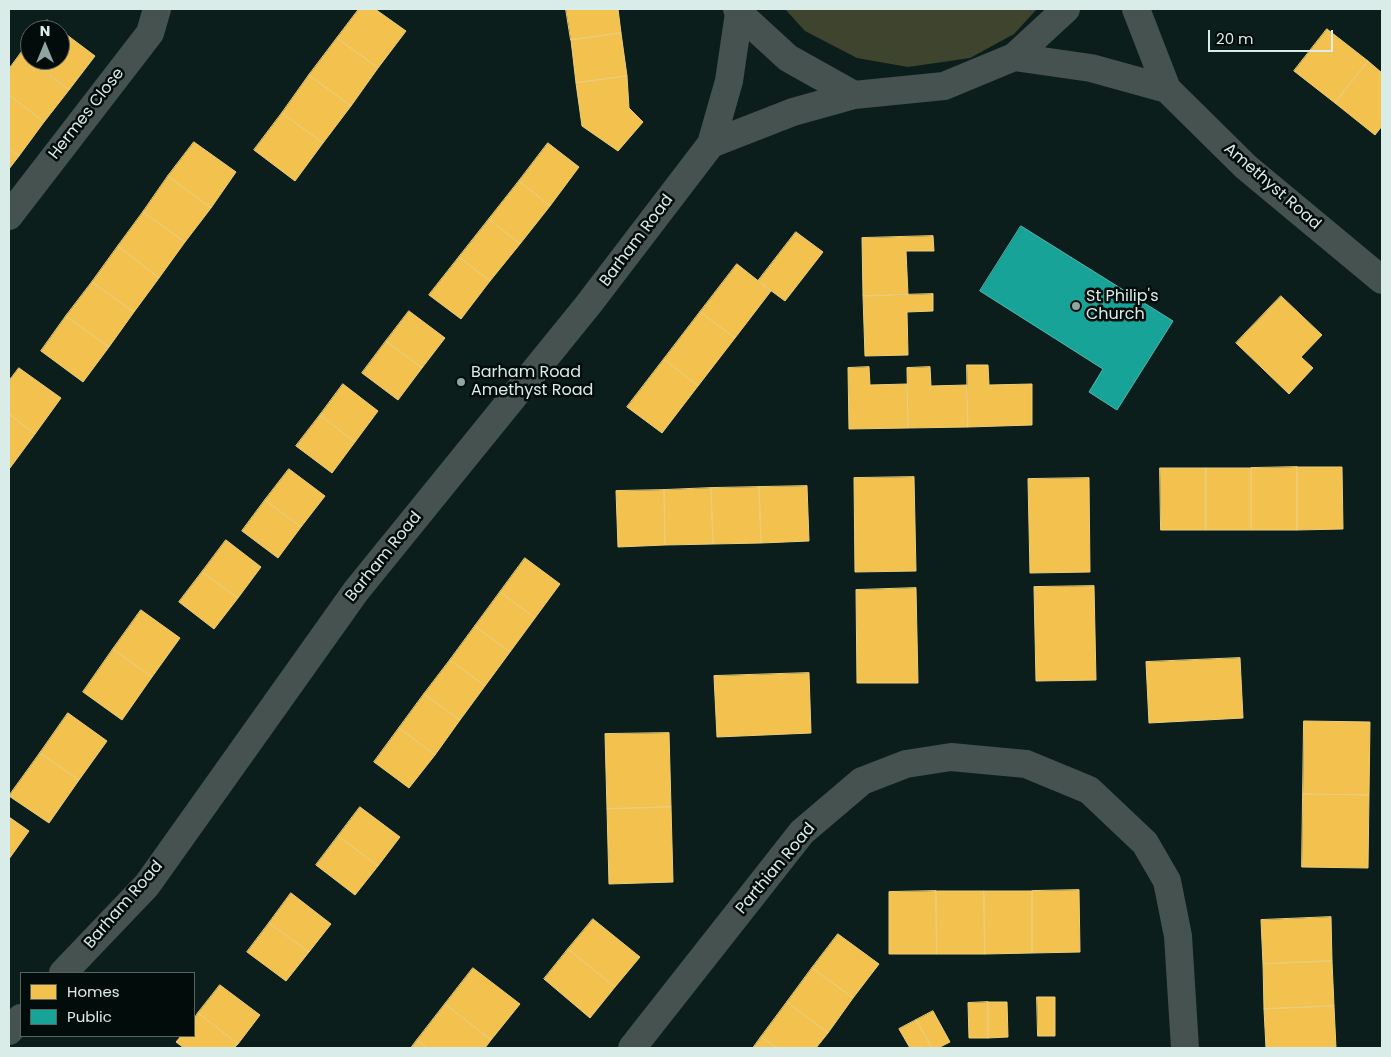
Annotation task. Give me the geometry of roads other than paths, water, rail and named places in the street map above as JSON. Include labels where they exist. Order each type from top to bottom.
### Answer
[{"type":"street","name":"Hermes Close","points":[[9,216],[150,33],[157,9]]},
{"type":"street","points":[[711,144],[793,112],[854,94],[944,86],[1014,57],[1066,9]]},
{"type":"street","name":"Amethyst Road","points":[[1136,9],[1167,89],[1246,167],[1382,280]]},
{"type":"street","points":[[738,11],[788,58],[854,94]]},
{"type":"street","name":"Barham Road","points":[[64,972],[147,885],[356,591],[588,305],[711,144],[729,81],[738,11]]},
{"type":"street","name":"Amethyst Road","points":[[1014,57],[1091,68],[1167,89]]},
{"type":"street","name":"Parthian Road","points":[[632,1048],[802,832],[862,781],[906,764],[951,757],[1026,764],[1089,790],[1145,843],[1167,881],[1178,936],[1185,1048]]},
{"type":"street","points":[[9,1032],[20,1019]]},
{"type":"place","name":"St Philip's Church","points":[[1076,306]]},
{"type":"place","name":"Barham Road Amethyst Road","points":[[461,382]]}]
